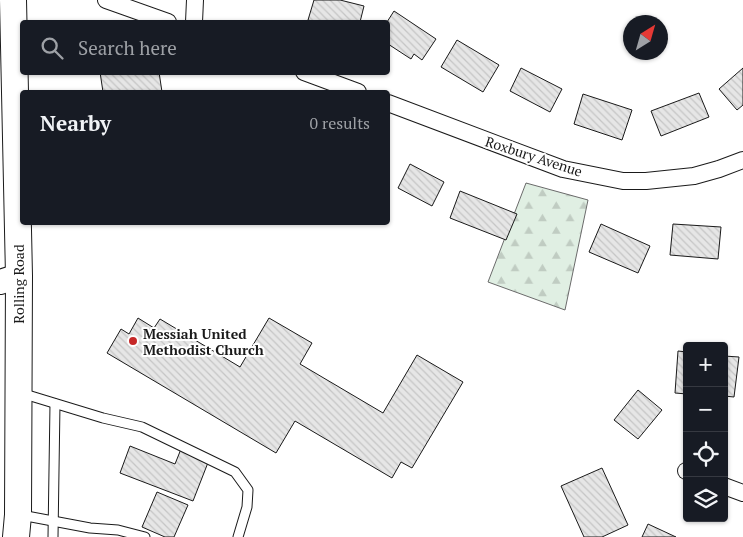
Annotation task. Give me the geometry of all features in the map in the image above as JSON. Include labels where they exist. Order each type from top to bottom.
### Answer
[{"type":"main road","name":"Rolling Road","points":[[13,0],[9,279],[18,393],[17,526]]},
{"type":"street","points":[[106,0],[162,20]]},
{"type":"street","points":[[194,20],[195,0]]},
{"type":"street","points":[[312,75],[353,90]]},
{"type":"street","name":"Roxbury Avenue","points":[[390,104],[564,168],[623,181],[668,180],[694,176],[743,160]]},
{"type":"street","points":[[728,487],[743,493]]},
{"type":"lane","points":[[18,393],[103,418],[142,427],[235,472],[248,490],[247,507],[238,537]]},
{"type":"lane","points":[[53,537],[55,404]]},
{"type":"lane","points":[[17,526],[54,521],[90,528],[118,530],[145,537]]},
{"type":"green space","points":[[526,183],[588,200],[565,310],[488,282]]},
{"type":"building","points":[[314,0],[340,0],[364,6],[360,20],[308,20]]},
{"type":"building","points":[[394,11],[436,39],[422,60],[414,54],[411,59],[390,45],[390,20],[388,20]]},
{"type":"building","points":[[457,40],[499,65],[483,92],[441,67]]},
{"type":"building","points":[[521,68],[562,89],[550,112],[510,91]]},
{"type":"building","points":[[743,68],[743,105],[737,110],[719,89]]},
{"type":"building","points":[[100,75],[159,75],[162,90],[103,90]]},
{"type":"building","points":[[699,93],[709,117],[661,136],[651,111]]},
{"type":"building","points":[[583,94],[632,110],[622,140],[574,124]]},
{"type":"building","points":[[410,164],[444,182],[432,206],[398,188]]},
{"type":"building","points":[[460,191],[517,214],[506,240],[450,218]]},
{"type":"building","points":[[601,224],[650,246],[638,273],[589,252]]},
{"type":"building","points":[[673,224],[721,227],[718,259],[670,255]]},
{"type":"building","points":[[138,318],[154,328],[160,319],[240,367],[269,318],[312,343],[300,364],[383,413],[417,355],[463,382],[412,468],[401,462],[392,478],[295,421],[276,453],[107,353],[121,329],[129,334]]},
{"type":"building","points":[[678,351],[683,352],[683,394],[675,393]]},
{"type":"building","points":[[728,356],[739,357],[734,397],[728,396]]},
{"type":"building","points":[[638,390],[662,410],[638,439],[614,420]]},
{"type":"building","points":[[130,446],[175,464],[181,449],[209,460],[193,501],[120,473]]},
{"type":"building","points":[[602,468],[628,525],[602,537],[584,537],[561,486]]},
{"type":"building","points":[[157,492],[188,505],[174,537],[165,537],[142,527]]},
{"type":"building","points":[[648,524],[676,537],[642,537]]},
{"type":"place","name":"Messiah United Methodist Church","points":[[133,341]]}]
